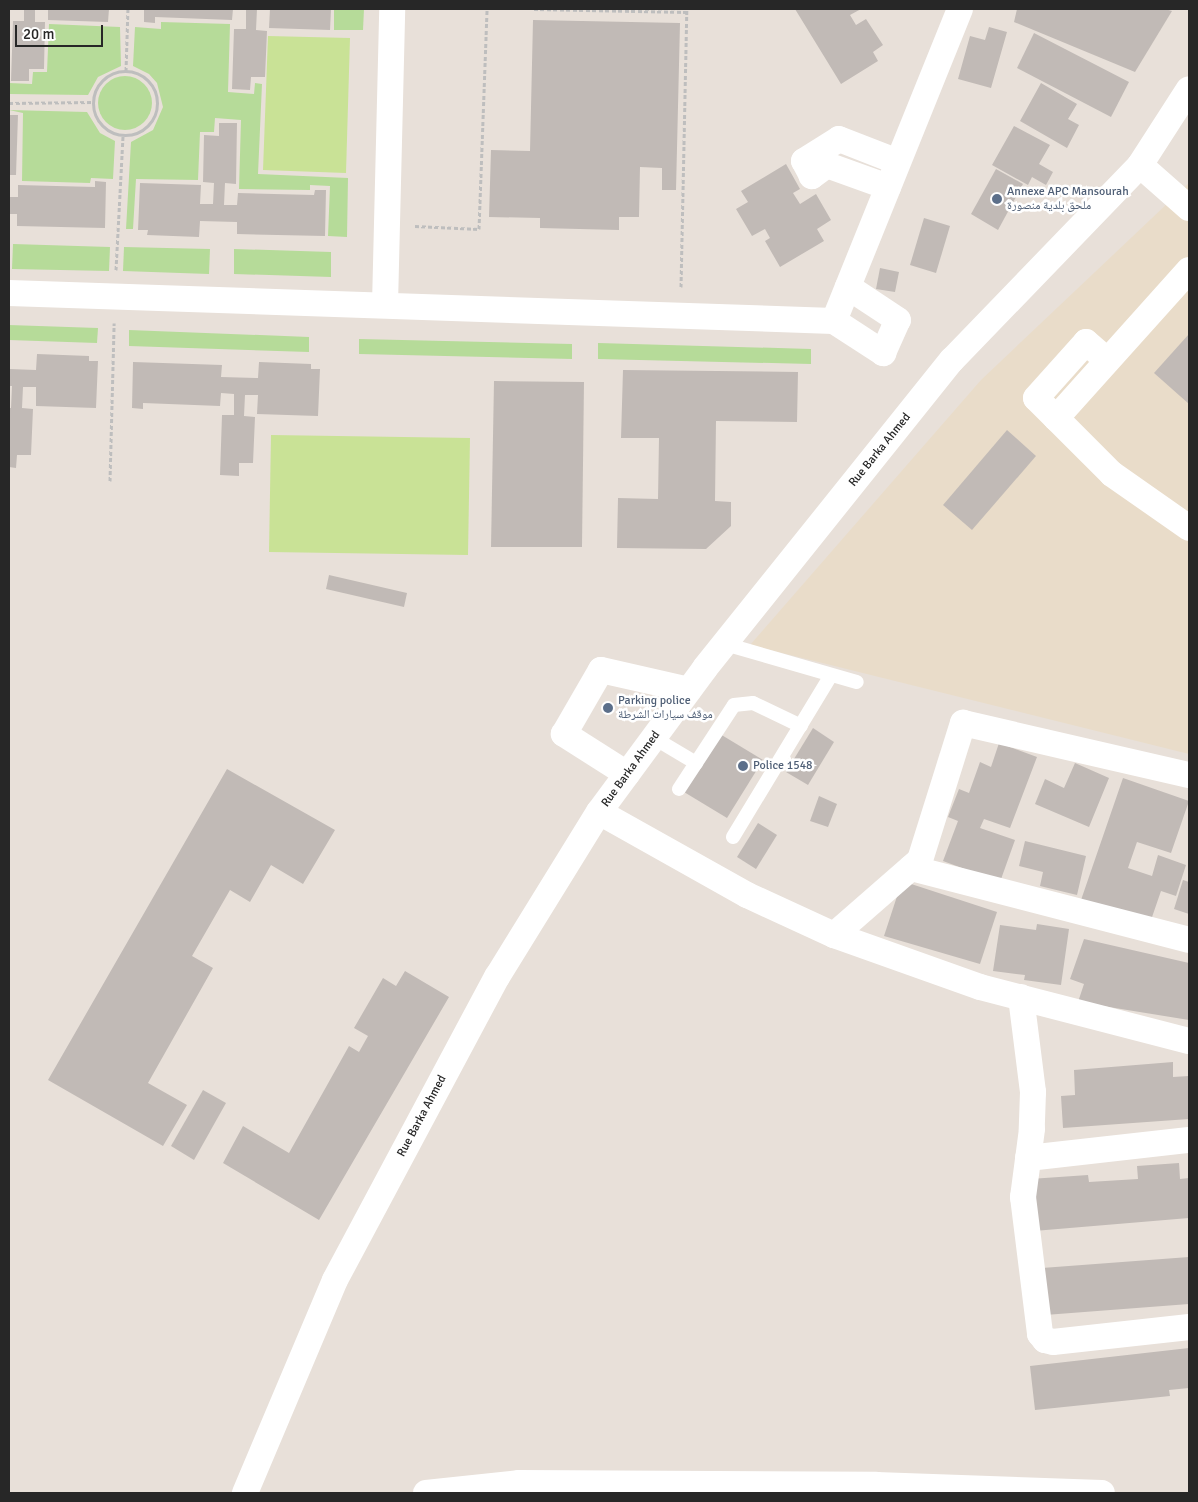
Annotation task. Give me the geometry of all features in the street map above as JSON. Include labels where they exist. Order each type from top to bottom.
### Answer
[{"type":"street","points":[[385,305],[392,9]]},
{"type":"street","points":[[834,321],[960,9]]},
{"type":"street","name":"Rue Barka Ahmed","points":[[245,1493],[335,1280],[497,976],[599,812],[689,690],[952,360],[1140,165],[1189,89]]},
{"type":"street","points":[[888,188],[827,165],[812,176],[804,161],[839,139],[898,162]]},
{"type":"street","points":[[1140,165],[1189,208]]},
{"type":"street","points":[[1189,270],[1107,360],[1086,342],[1036,398],[1112,474],[1189,528]]},
{"type":"street","points":[[9,293],[834,321],[884,353],[898,320],[848,287]]},
{"type":"street","points":[[627,774],[564,734],[601,670],[689,690]]},
{"type":"street","points":[[834,935],[912,868],[925,849],[963,723],[1189,775]]},
{"type":"street","points":[[599,812],[747,896],[834,935],[1021,997],[1189,1041]]},
{"type":"street","points":[[912,868],[1189,940]]},
{"type":"street","points":[[1021,997],[1033,1092],[1023,1197],[1040,1334],[1045,1340],[1054,1342],[1189,1327]]},
{"type":"street","points":[[1028,1158],[1189,1140]]},
{"type":"street","points":[[426,1493],[519,1483],[1102,1493]]},
{"type":"lane","points":[[725,644],[858,682]]},
{"type":"lane","points":[[733,837],[831,675]]},
{"type":"lane","points":[[679,789],[734,705],[752,704],[801,726]]},
{"type":"lane","points":[[654,738],[696,763]]},
{"type":"path","points":[[126,71],[128,9]]},
{"type":"path","points":[[387,225],[479,229],[487,9]]},
{"type":"path","points":[[534,9],[687,10],[681,316]]},
{"type":"path","points":[[126,71],[146,79],[154,90],[156,112],[149,125],[130,135],[111,133],[98,120],[93,102],[100,82],[112,74],[126,71]]},
{"type":"path","points":[[9,103],[93,102]]},
{"type":"shaded area","points":[[1189,183],[1189,754],[750,645],[981,380]]},
{"type":"green space","points":[[334,9],[364,9],[363,30],[334,30]]},
{"type":"green space","points":[[161,22],[230,24],[228,92],[254,94],[255,83],[262,84],[258,174],[348,178],[347,237],[328,236],[330,186],[310,185],[310,190],[239,189],[241,120],[215,118],[214,132],[200,132],[198,180],[136,179],[133,229],[126,229],[131,142],[153,130],[163,107],[157,83],[149,74],[133,66],[135,27],[161,29]]},
{"type":"green space","points":[[49,24],[120,27],[121,66],[98,77],[88,95],[9,94],[9,83],[32,84],[33,72],[47,72]]},
{"type":"green space","points":[[268,36],[350,38],[346,173],[263,170]]},
{"type":"green space","points":[[120,76],[130,76],[140,80],[148,88],[152,103],[148,118],[140,126],[130,130],[120,130],[110,126],[102,118],[98,108],[98,98],[102,88],[110,80]]},
{"type":"green space","points":[[9,110],[87,112],[100,133],[115,141],[113,179],[91,178],[90,183],[22,181],[23,113]]},
{"type":"green space","points":[[13,244],[110,247],[109,271],[12,269]]},
{"type":"green space","points":[[124,247],[210,249],[209,274],[123,271]]},
{"type":"green space","points":[[234,249],[331,252],[331,277],[234,274]]},
{"type":"green space","points":[[9,325],[98,328],[97,343],[9,340]]},
{"type":"green space","points":[[129,330],[309,337],[309,352],[129,346]]},
{"type":"green space","points":[[359,339],[572,344],[572,359],[359,354]]},
{"type":"green space","points":[[598,343],[811,349],[811,364],[598,359]]},
{"type":"green space","points":[[271,435],[470,438],[468,555],[269,552]]},
{"type":"building","points":[[24,9],[35,9],[35,22],[45,22],[44,69],[29,69],[29,81],[11,81],[13,21],[24,21]]},
{"type":"building","points":[[48,9],[109,9],[108,22],[48,20]]},
{"type":"building","points":[[144,9],[233,9],[232,20],[155,17],[155,23],[144,22]]},
{"type":"building","points":[[246,9],[257,9],[256,30],[267,31],[265,77],[251,77],[250,90],[232,89],[234,29],[246,29]]},
{"type":"building","points":[[270,9],[331,9],[330,30],[269,28]]},
{"type":"building","points":[[795,9],[861,9],[850,15],[856,25],[866,19],[883,45],[873,52],[878,61],[841,84]]},
{"type":"building","points":[[1017,9],[1165,9],[1172,11],[1135,72],[1014,22]]},
{"type":"building","points":[[533,20],[680,23],[676,190],[662,190],[662,168],[640,167],[639,217],[619,217],[619,230],[540,228],[540,218],[489,217],[491,150],[530,151]]},
{"type":"building","points":[[989,27],[1007,32],[991,88],[958,79],[970,36],[985,40]]},
{"type":"building","points":[[1034,33],[1129,82],[1111,117],[1017,68]]},
{"type":"building","points":[[1041,83],[1077,104],[1068,119],[1079,125],[1067,148],[1020,121]]},
{"type":"building","points":[[9,115],[18,115],[16,175],[9,175]]},
{"type":"building","points":[[219,123],[237,123],[236,184],[225,183],[224,205],[237,205],[238,193],[314,195],[315,190],[326,190],[325,236],[237,234],[237,222],[200,221],[199,237],[147,235],[148,230],[138,230],[140,183],[201,185],[200,204],[213,204],[214,183],[203,182],[204,135],[219,136]]},
{"type":"building","points":[[1014,126],[1050,145],[1039,164],[1053,172],[1046,185],[1032,177],[1028,185],[992,165]]},
{"type":"building","points":[[786,164],[800,189],[793,193],[800,204],[816,194],[831,220],[817,229],[824,241],[780,267],[765,241],[770,238],[765,229],[752,236],[736,209],[748,202],[741,191]]},
{"type":"building","points":[[996,169],[1023,184],[998,230],[971,214]]},
{"type":"building","points":[[95,181],[106,182],[105,228],[17,226],[17,214],[9,214],[9,197],[18,197],[18,185],[95,187]]},
{"type":"building","points":[[924,218],[950,226],[936,273],[910,265]]},
{"type":"building","points":[[880,268],[899,272],[895,292],[876,289]]},
{"type":"building","points":[[1189,334],[1189,404],[1154,373]]},
{"type":"building","points":[[37,354],[89,356],[89,361],[98,361],[96,408],[36,406],[36,387],[23,387],[22,408],[33,409],[31,455],[17,455],[16,468],[9,467],[9,408],[11,408],[12,386],[9,386],[9,369],[36,370]]},
{"type":"building","points":[[133,362],[222,365],[221,377],[258,378],[259,362],[311,364],[311,369],[320,369],[318,416],[257,414],[258,395],[245,395],[244,416],[255,417],[253,463],[239,463],[239,476],[220,475],[222,415],[234,415],[234,394],[221,393],[220,406],[143,403],[143,409],[132,408]]},
{"type":"building","points":[[623,370],[798,372],[797,422],[716,421],[715,501],[731,502],[731,526],[706,549],[617,548],[618,498],[658,499],[659,438],[621,438]]},
{"type":"building","points":[[494,381],[584,382],[582,547],[491,547]]},
{"type":"building","points":[[1007,430],[1036,456],[972,530],[943,505]]},
{"type":"building","points":[[329,575],[407,593],[404,607],[326,589]]},
{"type":"building","points":[[813,728],[834,742],[808,785],[786,772]]},
{"type":"building","points":[[720,734],[763,760],[727,818],[684,792]]},
{"type":"building","points":[[999,743],[1037,757],[1010,828],[984,819],[980,828],[1015,840],[1000,882],[943,861],[958,821],[948,817],[959,789],[969,793],[980,762],[991,767]]},
{"type":"building","points":[[1075,763],[1109,778],[1089,827],[1035,804],[1045,779],[1064,788]]},
{"type":"building","points":[[227,769],[335,830],[303,884],[271,865],[250,902],[230,890],[192,956],[213,968],[148,1083],[187,1105],[163,1146],[48,1080]]},
{"type":"building","points":[[1123,778],[1189,801],[1171,853],[1137,842],[1128,868],[1152,876],[1158,855],[1186,865],[1176,896],[1161,891],[1151,920],[1081,900]]},
{"type":"building","points":[[819,796],[837,804],[828,827],[810,821]]},
{"type":"building","points":[[758,823],[777,835],[756,869],[737,857]]},
{"type":"building","points":[[1025,841],[1086,856],[1077,895],[1040,886],[1043,872],[1019,866]]},
{"type":"building","points":[[1183,880],[1189,882],[1189,914],[1174,909]]},
{"type":"building","points":[[902,881],[997,912],[980,964],[884,936]]},
{"type":"building","points":[[1037,924],[1069,929],[1061,985],[1024,980],[1025,975],[993,971],[1000,925],[1036,930]]},
{"type":"building","points":[[1084,939],[1189,963],[1189,1020],[1078,1002],[1084,984],[1070,979]]},
{"type":"building","points":[[405,971],[449,997],[319,1220],[223,1163],[243,1126],[289,1153],[349,1046],[359,1052],[368,1036],[354,1028],[383,978],[396,986]]},
{"type":"building","points":[[1173,1062],[1173,1077],[1189,1076],[1189,1119],[1063,1128],[1061,1096],[1075,1095],[1074,1070]]},
{"type":"building","points":[[203,1090],[226,1103],[194,1160],[171,1146]]},
{"type":"building","points":[[1179,1163],[1180,1179],[1189,1178],[1189,1218],[1034,1231],[1030,1179],[1088,1175],[1089,1182],[1138,1179],[1137,1166]]},
{"type":"building","points":[[1189,1257],[1189,1304],[1045,1315],[1042,1268]]},
{"type":"building","points":[[1189,1348],[1189,1388],[1169,1390],[1170,1396],[1035,1410],[1030,1366]]},
{"type":"place","name":"Annexe APC Mansourah ملحق بلدية منصورة","points":[[997,199]]},
{"type":"place","name":"Parking police موقف سيارات الشرطة","points":[[608,708]]},
{"type":"place","name":"Police 1548","points":[[743,766]]}]
